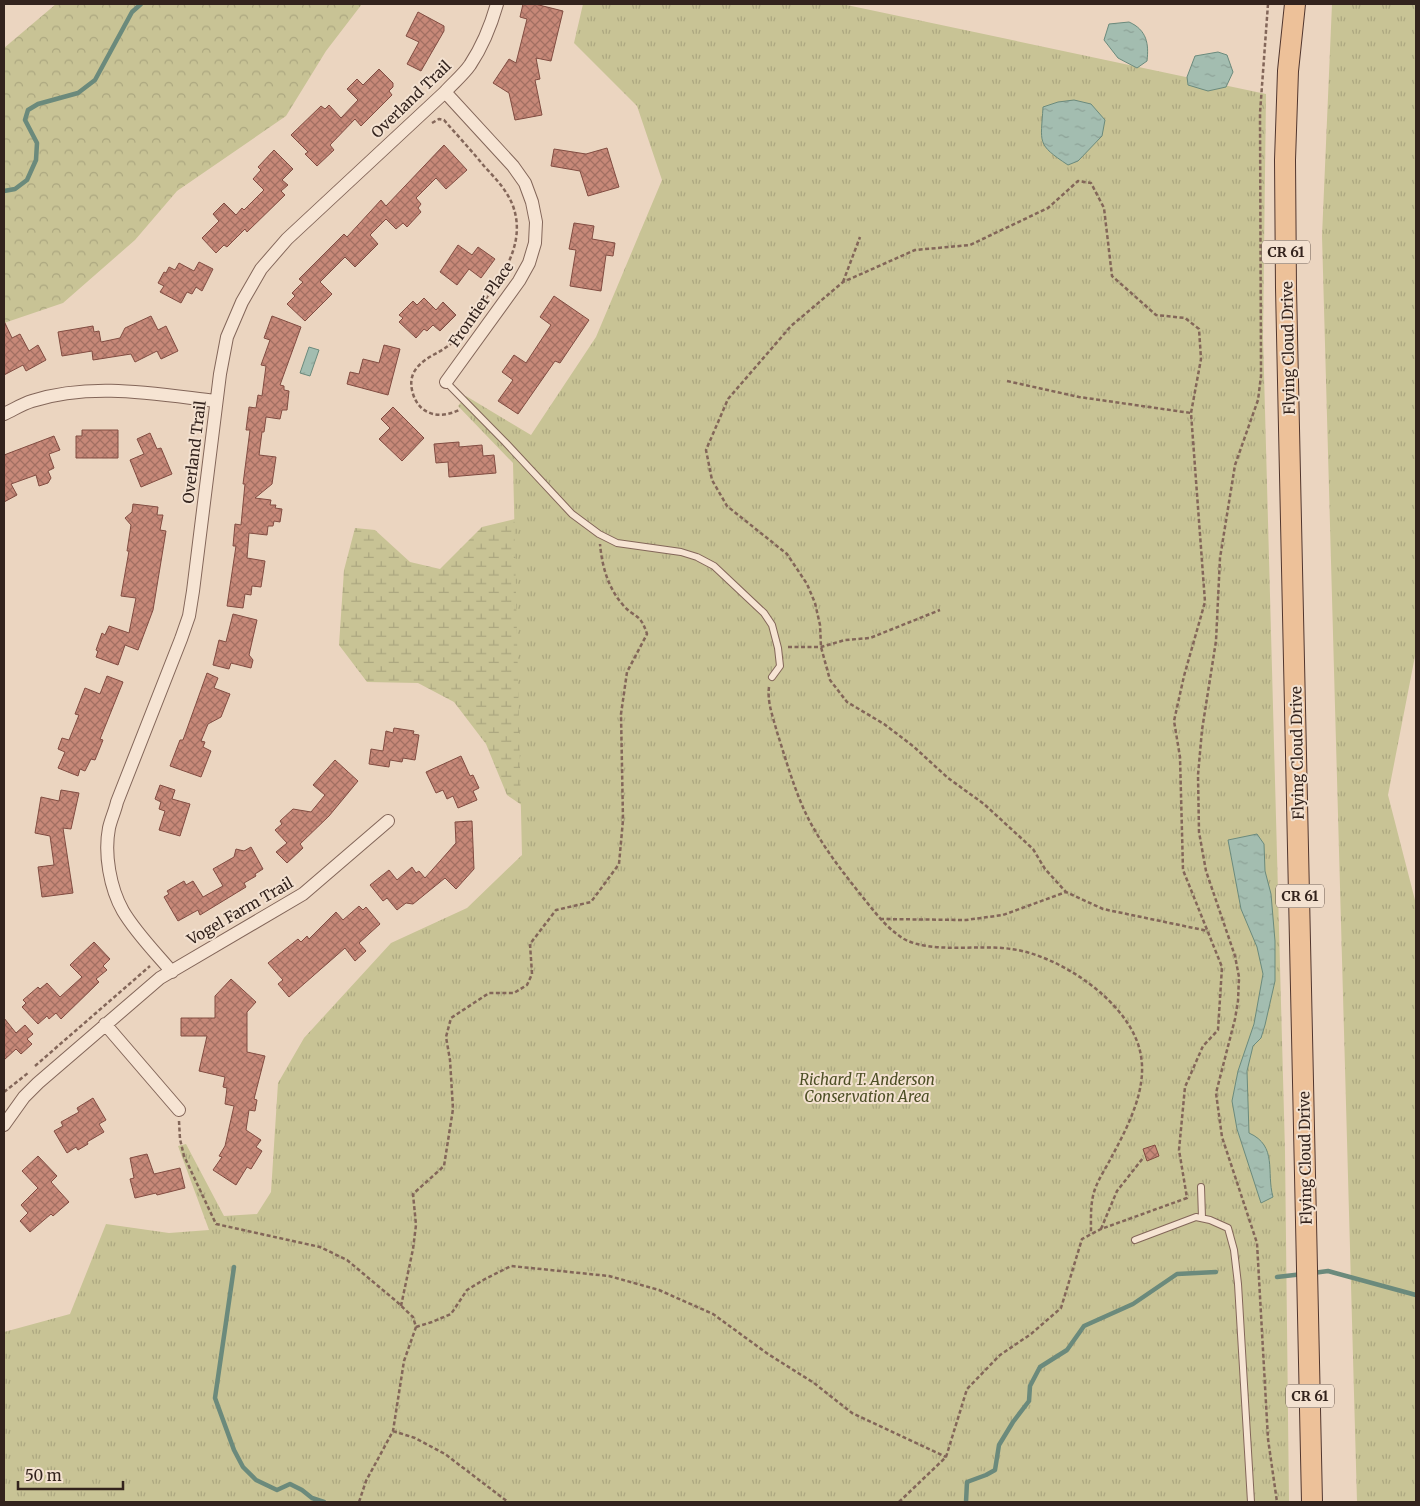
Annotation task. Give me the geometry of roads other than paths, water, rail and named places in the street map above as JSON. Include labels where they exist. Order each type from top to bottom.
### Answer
[{"type":"main road","name":"Flying Cloud Drive","points":[[1295,4],[1288,71],[1285,160],[1312,1502]]},
{"type":"street","name":"Overland Trail","points":[[172,972],[123,911],[113,885],[108,857],[109,829],[117,802],[189,616],[194,591],[216,401],[227,337],[242,302],[261,269],[287,239],[446,92],[469,66],[487,32],[497,4]]},
{"type":"street","name":"Frontier Place","points":[[446,92],[513,166],[524,183],[532,202],[536,222],[535,243],[529,263],[519,281],[446,382]]},
{"type":"street","points":[[4,414],[31,402],[64,394],[100,390],[216,401]]},
{"type":"street","name":"Vogel Farm Trail","points":[[4,1125],[8,1110],[160,978],[302,894],[388,821]]},
{"type":"street","points":[[105,1024],[178,1110]]},
{"type":"lane","points":[[446,382],[572,514],[598,534],[617,543],[681,552],[697,557],[714,566],[764,613],[772,625],[780,666],[772,677]]},
{"type":"lane","points":[[1201,1187],[1202,1218]]},
{"type":"lane","points":[[1135,1240],[1196,1217],[1210,1220],[1228,1228],[1234,1250],[1238,1284],[1251,1502]]},
{"type":"water","points":[[1129,22],[1140,29],[1147,43],[1147,61],[1137,68],[1118,58],[1104,40],[1109,24]]},
{"type":"water","points":[[1218,52],[1227,55],[1233,72],[1226,87],[1208,91],[1188,85],[1187,77],[1195,56]]},
{"type":"water","points":[[1074,100],[1091,104],[1105,120],[1102,136],[1078,161],[1068,165],[1050,152],[1043,142],[1043,107],[1058,102]]},
{"type":"water","points":[[309,347],[319,350],[310,376],[300,373]]},
{"type":"water","points":[[1257,834],[1264,844],[1265,871],[1271,894],[1275,941],[1275,981],[1261,1038],[1253,1046],[1247,1071],[1249,1133],[1258,1138],[1267,1152],[1273,1197],[1261,1203],[1237,1129],[1232,1101],[1238,1071],[1254,1024],[1263,974],[1257,947],[1241,909],[1228,840]]},
{"type":"waterway","points":[[4,191],[15,189],[27,180],[36,160],[37,143],[25,120],[28,110],[38,104],[78,93],[95,80],[132,12],[141,4]]},
{"type":"waterway","points":[[234,1267],[215,1398],[234,1450],[243,1467],[256,1480],[277,1490],[290,1484],[312,1498],[324,1502]]},
{"type":"waterway","points":[[1313,1273],[1328,1271],[1416,1295]]},
{"type":"waterway","points":[[966,1502],[967,1482],[995,1470],[999,1445],[1029,1401],[1030,1386],[1040,1367],[1067,1350],[1084,1326],[1133,1304],[1177,1274],[1216,1272]]},
{"type":"waterway","points":[[1277,1277],[1303,1274]]},
{"type":"park label","name":"Richard T. Anderson Conservation Area","points":[[867,1088]]}]
